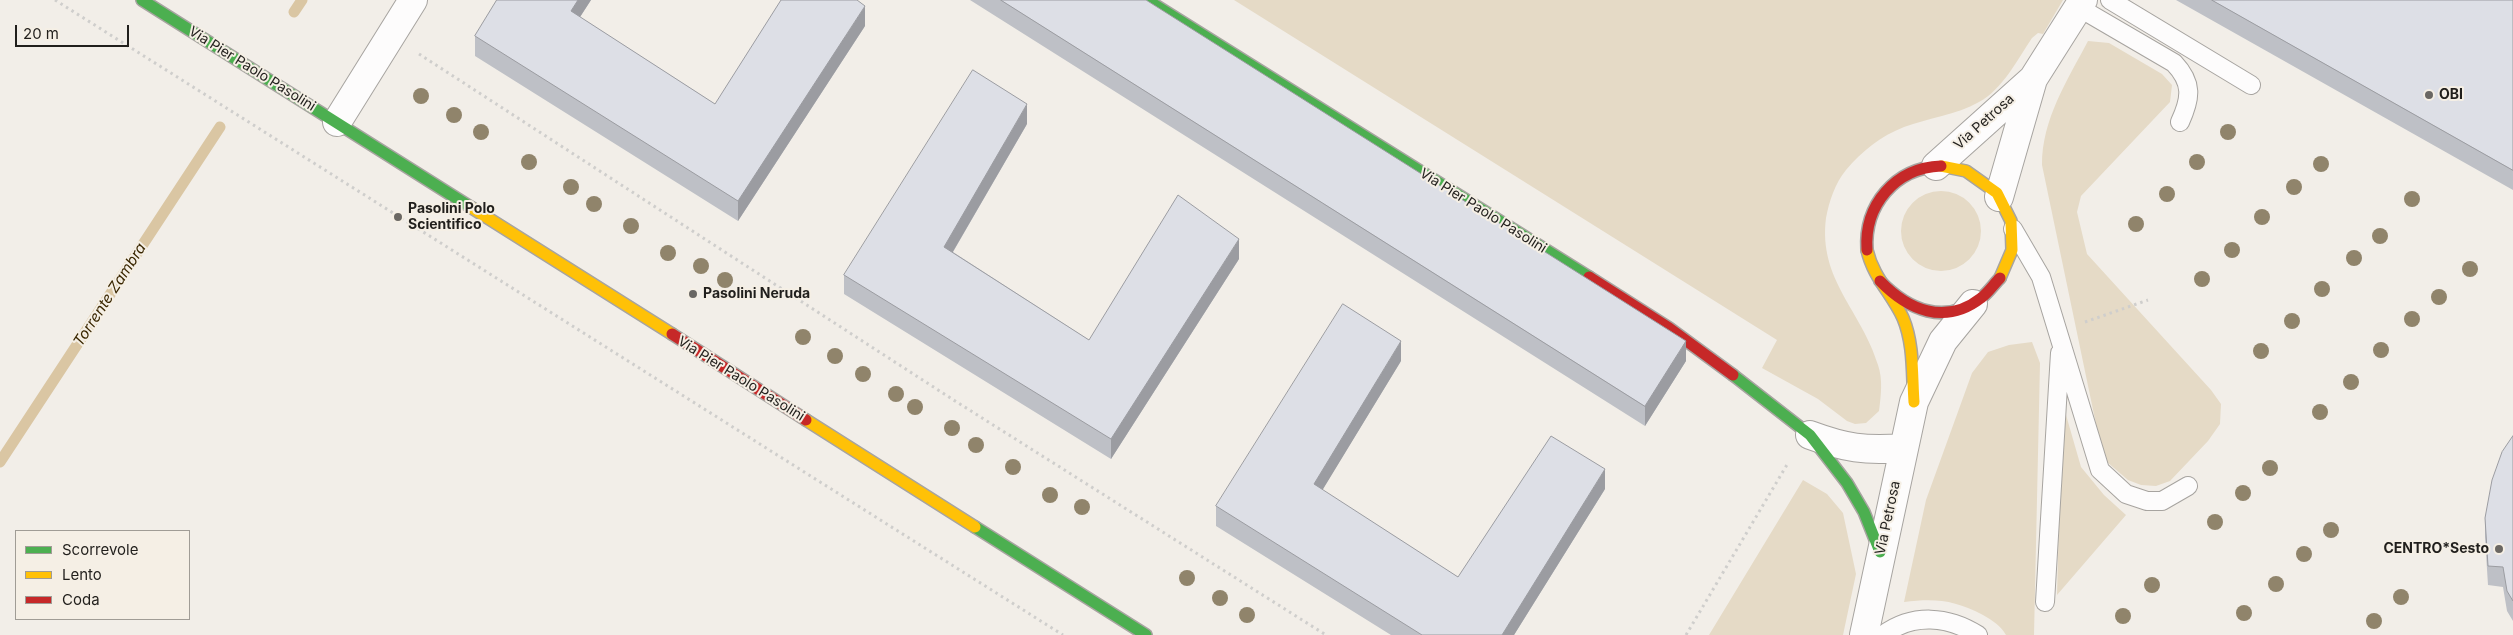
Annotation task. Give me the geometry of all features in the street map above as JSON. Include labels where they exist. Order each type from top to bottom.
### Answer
[{"type":"street","name":"Via Pier Paolo Pasolini","points":[[142,0],[1146,635]]},
{"type":"street","points":[[337,122],[413,0]]},
{"type":"street","name":"Via Pier Paolo Pasolini","points":[[1147,0],[1669,328],[1808,434],[1847,482],[1864,512],[1880,552]]},
{"type":"street","name":"Via Petrosa","points":[[1936,166],[2033,79],[2081,3]]},
{"type":"street","name":"Via Petrosa","points":[[1999,197],[2033,79]]},
{"type":"street","name":"Via Petrosa","points":[[1864,635],[1902,448],[1914,402],[1943,340],[1973,304],[1994,289],[2008,267],[2013,242],[2012,226],[2008,213],[1992,188],[1976,176],[1962,170],[1936,166],[1911,172],[1886,190],[1872,212],[1868,224],[1867,245],[1870,264],[1903,320],[1911,353],[1914,402]]},
{"type":"street","name":"Via Petrosa","points":[[1880,281],[1895,297],[1925,311],[1957,310],[1973,304]]},
{"type":"street","name":"Via Pier Paolo Pasolini","points":[[1808,434],[1839,445],[1869,450],[1902,448]]},
{"type":"lane","points":[[2110,0],[2251,85]]},
{"type":"lane","points":[[2081,3],[2181,70],[2187,79],[2189,95],[2186,110],[2180,122]]},
{"type":"lane","points":[[2012,226],[2040,277],[2060,336],[2100,470],[2126,494],[2146,501],[2162,501],[2188,486]]},
{"type":"lane","points":[[2045,602],[2060,336]]},
{"type":"lane","points":[[1883,635],[1892,629],[1913,621],[1936,618],[1963,626],[1978,635]]},
{"type":"path","points":[[55,0],[1063,635]]},
{"type":"path","points":[[392,36],[952,399],[1326,635]]},
{"type":"path","points":[[2060,336],[2148,300]]},
{"type":"path","points":[[1686,635],[1808,434]]},
{"type":"shaded area","points":[[1234,0],[2063,0],[2043,34],[2038,33],[2032,38],[2009,73],[1988,96],[1961,110],[1904,127],[1887,135],[1872,145],[1846,170],[1836,187],[1826,218],[1825,240],[1828,260],[1843,294],[1871,346],[1880,370],[1881,382],[1879,411],[1866,423],[1855,424],[1847,421],[1818,399],[1762,368],[1777,340]]},
{"type":"shaded area","points":[[2088,41],[2109,43],[2162,74],[2172,85],[2170,102],[2081,196],[2077,212],[2087,254],[2211,390],[2221,404],[2220,424],[2208,441],[2170,481],[2156,486],[2141,485],[2128,480],[2107,462],[2101,448],[2042,165],[2043,148],[2051,116],[2064,86]]},
{"type":"shaded area","points":[[1941,191],[1956,194],[1969,203],[1978,216],[1981,231],[1978,246],[1969,259],[1956,268],[1941,271],[1926,268],[1913,259],[1904,246],[1901,231],[1904,216],[1913,203],[1926,194]]},
{"type":"shaded area","points":[[2032,342],[2040,363],[2034,635],[2006,635],[1990,619],[1954,603],[1935,600],[1904,602],[1926,500],[1972,373],[1988,352],[2009,345]]},
{"type":"shaded area","points":[[2062,401],[2081,467],[2104,495],[2126,515],[2057,595]]},
{"type":"shaded area","points":[[1803,480],[1827,494],[1843,513],[1856,574],[1843,635],[1709,635]]},
{"type":"building","points":[[497,0],[578,0],[571,11],[715,104],[781,0],[857,0],[865,6],[738,201],[475,36]]},
{"type":"building","points":[[1001,0],[1146,0],[1686,341],[1645,406]]},
{"type":"building","name":"OBI","points":[[2212,0],[2513,0],[2513,170]]},
{"type":"building","points":[[973,70],[1027,104],[944,247],[1089,340],[1178,195],[1239,239],[1111,439],[844,275]]},
{"type":"building","points":[[1343,304],[1401,341],[1314,484],[1458,577],[1551,436],[1605,469],[1502,635],[1422,635],[1216,506]]},
{"type":"building","name":"CENTRO*Sesto","points":[[2513,436],[2513,601],[2507,591],[2503,567],[2488,566],[2485,518],[2492,480],[2502,452]]},
{"type":"waterway","name":"Torrente Zambra","points":[[294,12],[302,0]]},
{"type":"waterway","name":"Torrente Zambra","points":[[0,462],[220,127]]},
{"type":"traffic: fast","points":[[142,0],[472,208]]},
{"type":"traffic: fast","points":[[1147,0],[1589,277]]},
{"type":"traffic: fast","points":[[1733,375],[1810,435],[1847,483],[1864,512],[1880,552]]},
{"type":"traffic: fast","points":[[975,527],[1146,635]]},
{"type":"traffic: slow","points":[[1941,166],[1966,171],[1997,193],[2011,221],[2012,250],[2000,278]]},
{"type":"traffic: slow","points":[[472,208],[672,334]]},
{"type":"traffic: slow","points":[[1867,250],[1878,277],[1899,309],[1907,328],[1912,359],[1914,402]]},
{"type":"traffic: slow","points":[[806,420],[975,527]]},
{"type":"traffic: jam","points":[[1867,250],[1867,234],[1871,218],[1877,204],[1886,192],[1910,174],[1924,168],[1941,166]]},
{"type":"traffic: jam","points":[[1589,277],[1669,328],[1733,375]]},
{"type":"traffic: jam","points":[[1880,281],[1903,300],[1915,307],[1941,313],[1967,306],[1984,296],[2000,278]]},
{"type":"traffic: jam","points":[[672,334],[806,420]]},
{"type":"place","name":"OBI","points":[[2429,95]]},
{"type":"place","name":"Pasolini Polo Scientifico","points":[[398,217]]},
{"type":"place","name":"Pasolini Neruda","points":[[693,294]]},
{"type":"place","name":"CENTRO*Sesto","points":[[2499,549]]}]
